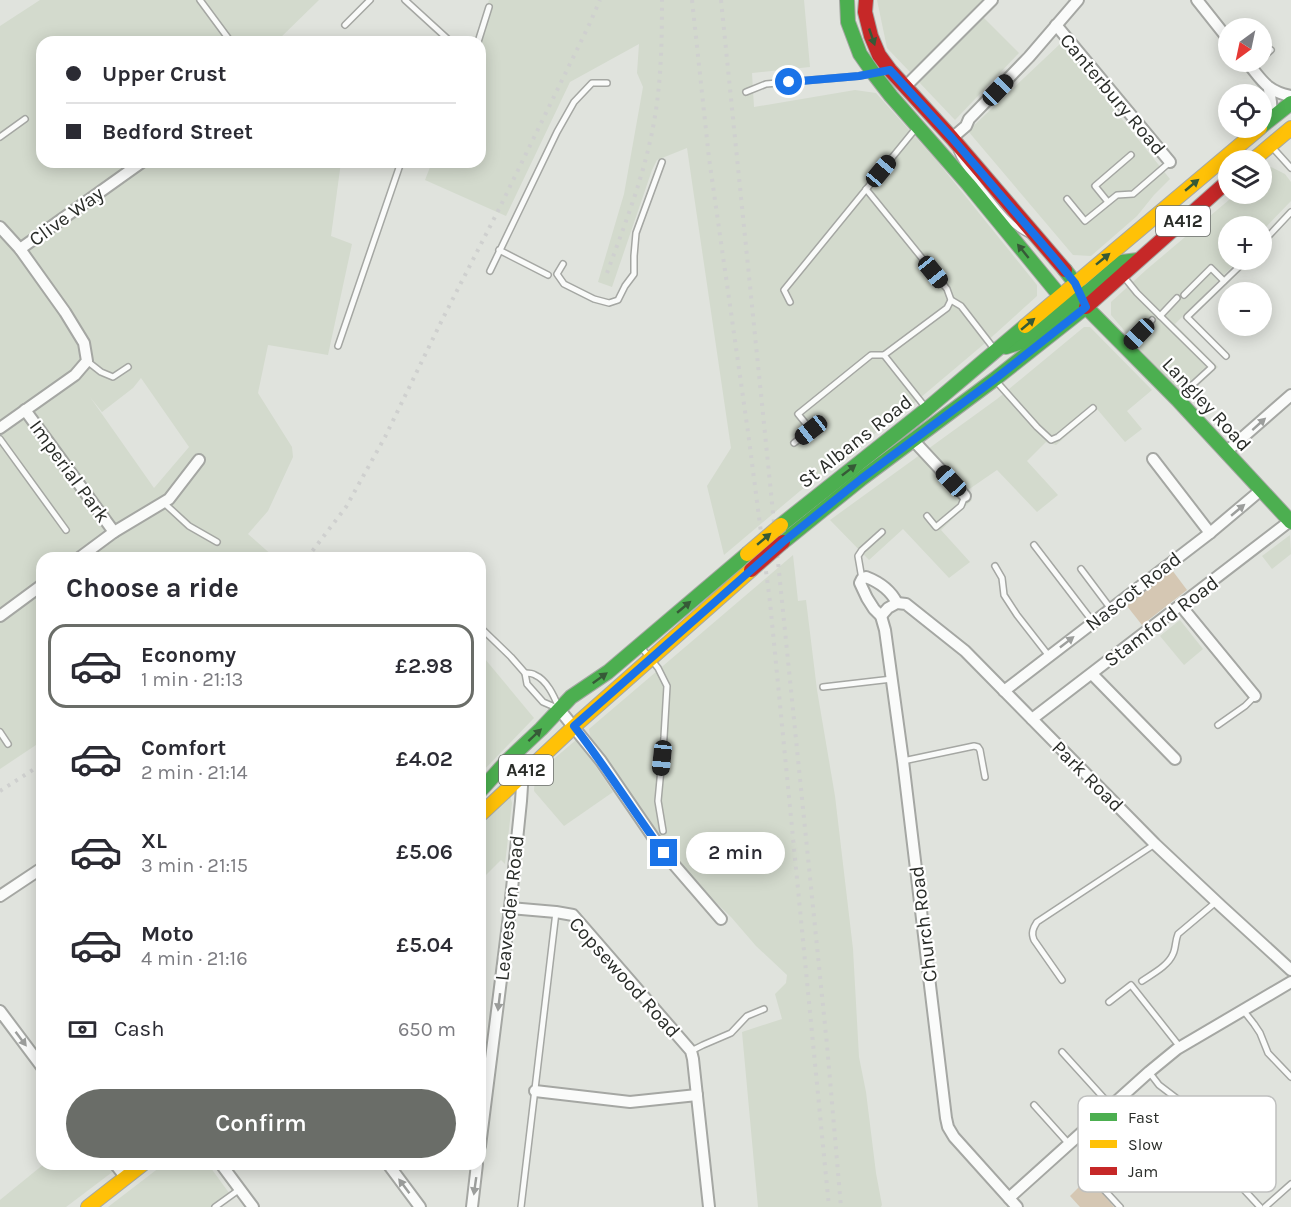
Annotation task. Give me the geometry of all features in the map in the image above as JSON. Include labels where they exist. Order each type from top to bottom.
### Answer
[{"type":"main road","points":[[847,0],[848,22],[860,54],[874,74],[1060,296],[1080,302]]},
{"type":"main road","name":"Langley Road","points":[[866,0],[865,12],[871,36],[879,55],[890,70],[952,138],[1075,283],[1080,302],[1177,399],[1291,522]]},
{"type":"main road","name":"St Albans Road","points":[[1272,118],[1291,103]]},
{"type":"main road","points":[[1264,150],[1291,128]]},
{"type":"main road","name":"St Albans Road","points":[[486,782],[571,697],[608,672],[780,525],[927,410],[1247,138]]},
{"type":"main road","name":"St Albans Road","points":[[486,809],[574,726],[783,542],[861,479],[995,379],[1080,302],[1123,276],[1138,260],[1218,191]]},
{"type":"main road","points":[[996,351],[1028,340],[1054,317],[1080,302],[1122,262],[1138,260]]},
{"type":"main road","points":[[495,774],[507,773],[518,778]]},
{"type":"main road","points":[[88,1207],[136,1170]]},
{"type":"street","points":[[906,86],[992,0]]},
{"type":"street","points":[[952,138],[1023,64],[1078,0]]},
{"type":"street","points":[[1197,0],[1218,26]]},
{"type":"street","name":"Canterbury Road","points":[[1056,25],[1170,162]]},
{"type":"street","points":[[1272,90],[1291,96]]},
{"type":"street","name":"Clive Way","points":[[20,249],[134,168]]},
{"type":"street","points":[[0,428],[75,375],[87,361],[84,343],[65,312],[20,249],[1,229]]},
{"type":"street","points":[[1226,452],[1291,395]]},
{"type":"street","name":"Imperial Park","points":[[26,410],[114,532]]},
{"type":"street","points":[[913,440],[965,496]]},
{"type":"street","points":[[1153,459],[1210,533]]},
{"type":"street","name":"Imperial Park","points":[[87,552],[114,532],[169,499],[199,460]]},
{"type":"street","name":"Nascot Road","points":[[1004,691],[1210,533],[1261,490]]},
{"type":"street","name":"Stamford Road","points":[[1032,719],[1291,522]]},
{"type":"street","name":"Park Road","points":[[862,579],[866,577],[873,579],[892,594],[897,603],[906,604],[965,651],[1155,844],[1291,970]]},
{"type":"street","points":[[862,579],[860,583],[867,598],[881,616],[897,603]]},
{"type":"street","points":[[0,615],[36,589]]},
{"type":"street","points":[[1181,606],[1255,696]]},
{"type":"street","name":"Church Road","points":[[881,616],[885,630],[903,760],[948,1127],[954,1137],[1017,1207]]},
{"type":"street","points":[[1092,674],[1175,759]]},
{"type":"street","points":[[559,709],[601,761],[664,853],[721,919]]},
{"type":"street","name":"Leavesden Road","points":[[486,1061],[510,908],[522,793],[518,778]]},
{"type":"street","points":[[0,896],[36,872]]},
{"type":"street","name":"Copsewood Road","points":[[510,908],[567,913],[576,918],[691,1051],[709,1207]]},
{"type":"street","points":[[1122,1096],[1180,1047],[1291,982]]},
{"type":"street","points":[[0,1011],[36,1059]]},
{"type":"street","points":[[535,1090],[630,1102],[697,1095]]},
{"type":"street","points":[[1009,1198],[1078,1136]]},
{"type":"street","points":[[120,1170],[126,1178]]},
{"type":"street","points":[[226,1170],[253,1207]]},
{"type":"street","points":[[392,1170],[420,1207]]},
{"type":"street","points":[[472,1207],[476,1170]]},
{"type":"lane","points":[[200,0],[227,36]]},
{"type":"lane","points":[[345,25],[370,0]]},
{"type":"lane","points":[[405,0],[444,36]]},
{"type":"lane","points":[[480,36],[489,7]]},
{"type":"lane","points":[[746,92],[766,84],[874,74],[890,70]]},
{"type":"lane","points":[[490,271],[574,102],[592,83],[607,83]]},
{"type":"lane","points":[[0,137],[26,119]]},
{"type":"lane","points":[[790,302],[784,290],[918,126]]},
{"type":"lane","points":[[1270,145],[1291,168]]},
{"type":"lane","points":[[1108,202],[1095,186],[1131,155]]},
{"type":"lane","points":[[563,264],[557,274],[564,284],[603,302],[618,300],[634,274],[636,233],[662,162]]},
{"type":"lane","points":[[1066,199],[1085,221],[1117,195],[1133,194],[1170,162]]},
{"type":"lane","points":[[338,346],[399,168]]},
{"type":"lane","points":[[866,189],[947,289],[951,300],[961,306],[996,351]]},
{"type":"lane","points":[[1272,233],[1291,213]]},
{"type":"lane","points":[[499,250],[548,275]]},
{"type":"lane","points":[[1184,295],[1211,268],[1224,281]]},
{"type":"lane","points":[[1226,356],[1188,317],[1236,270]]},
{"type":"lane","points":[[1123,276],[1212,368],[1177,399]]},
{"type":"lane","points":[[1160,316],[1177,298]]},
{"type":"lane","points":[[794,443],[811,430],[798,414],[871,355],[884,355],[947,308],[951,300]]},
{"type":"lane","points":[[1126,347],[1152,321]]},
{"type":"lane","points":[[884,355],[927,410]]},
{"type":"lane","points":[[87,361],[101,372],[113,376],[128,367]]},
{"type":"lane","points":[[995,379],[1051,441],[1093,408]]},
{"type":"lane","points":[[0,439],[66,530]]},
{"type":"lane","points":[[927,516],[936,527],[961,506],[965,496]]},
{"type":"lane","points":[[164,502],[189,526],[218,542]]},
{"type":"lane","points":[[862,579],[858,556],[882,532]]},
{"type":"lane","points":[[1034,544],[1093,622]]},
{"type":"lane","points":[[995,566],[1002,578],[1004,595],[1049,656]]},
{"type":"lane","points":[[1081,570],[1111,609]]},
{"type":"lane","points":[[486,633],[525,673],[527,684],[543,702],[559,709]]},
{"type":"lane","points":[[639,645],[651,659],[667,686],[658,801],[663,831]]},
{"type":"lane","points":[[525,673],[536,675],[542,680],[553,693],[559,709]]},
{"type":"lane","points":[[823,687],[892,679]]},
{"type":"lane","points":[[1218,725],[1255,696]]},
{"type":"lane","points":[[0,732],[8,744]]},
{"type":"lane","points":[[903,760],[974,746],[980,750],[985,777]]},
{"type":"lane","points":[[1062,980],[1034,940],[1032,930],[1037,922],[1155,844]]},
{"type":"lane","points":[[1142,981],[1167,962],[1174,953],[1178,934],[1216,902]]},
{"type":"lane","points":[[521,1207],[556,912]]},
{"type":"lane","points":[[1109,1002],[1131,985],[1180,1047]]},
{"type":"lane","points":[[691,1051],[731,1033],[747,1016],[764,1009]]},
{"type":"lane","points":[[1243,1010],[1260,1033],[1268,1053],[1291,1077]]},
{"type":"lane","points":[[1062,1052],[1099,1096]]},
{"type":"lane","points":[[1149,1072],[1159,1085],[1173,1096]]},
{"type":"lane","points":[[1034,1106],[1069,1144]]},
{"type":"lane","points":[[1247,1192],[1263,1207],[1291,1184]]},
{"type":"lane","points":[[215,1207],[240,1189]]},
{"type":"lane","points":[[1106,1192],[1120,1207]]},
{"type":"shaded area","points":[[40,0],[319,0],[282,36],[36,36],[36,168],[340,168],[331,236],[352,244],[328,355],[268,345],[258,393],[292,447],[293,457],[268,511],[248,534],[268,552],[36,552],[36,745],[0,769],[0,26]],"holes":[[[141,378],[189,447],[154,488],[90,397],[102,412],[133,388]]]},
{"type":"shaded area","points":[[489,0],[804,0],[810,67],[752,73],[754,107],[855,90],[876,93],[937,161],[1037,285],[1037,296],[907,409],[800,491],[724,555],[707,486],[731,448],[687,148],[657,160],[612,287],[598,282],[624,194],[643,87],[637,73],[639,44],[570,82],[506,216],[425,180],[430,168],[486,168],[486,36],[476,36]]},
{"type":"shaded area","points":[[877,0],[985,0],[910,72],[887,48]]},
{"type":"shaded area","points":[[983,17],[1019,53],[955,120],[917,80]]},
{"type":"shaded area","points":[[1061,43],[1170,179],[1137,216],[1091,256],[1073,255],[968,131]]},
{"type":"shaded area","points":[[1272,168],[1285,174],[1291,182],[1291,201],[1272,221],[1272,216],[1218,216],[1218,270],[1229,270],[1175,324],[1218,367],[1187,396],[1180,393],[1163,376],[1111,315],[1111,302],[1224,204],[1272,204]]},
{"type":"shaded area","points":[[1084,327],[1090,327],[1152,390],[1127,411],[1142,429],[1125,442],[1097,409],[1056,445],[1046,442],[1027,461],[1058,495],[1037,512],[997,470],[965,492],[972,500],[941,530],[970,562],[949,578],[903,529],[869,560],[830,520],[997,399]]},
{"type":"shaded area","points":[[1290,535],[1291,554],[1272,569],[1262,556]]},
{"type":"shaded area","points":[[793,555],[798,601],[806,600],[817,690],[835,796],[853,949],[859,1057],[866,1092],[881,1207],[758,1207],[742,1032],[782,1019],[775,994],[786,983],[787,975],[673,861],[591,741],[589,729]]},
{"type":"shaded area","points":[[1172,570],[1187,590],[1142,625],[1127,606]]},
{"type":"shaded area","points":[[1180,620],[1203,649],[1184,665],[1160,636]]},
{"type":"shaded area","points":[[486,660],[534,718],[486,768]]},
{"type":"shaded area","points":[[576,740],[613,792],[564,826],[534,791],[535,775]]},
{"type":"shaded area","points":[[510,795],[512,803],[505,864],[501,860],[486,875],[486,820]]},
{"type":"shaded area","points":[[37,1170],[115,1170],[66,1207],[0,1207],[0,1200]]},
{"type":"shaded area","points":[[156,1170],[212,1170],[232,1197],[219,1207],[108,1207]]},
{"type":"shaded area","points":[[1078,1188],[1078,1192],[1102,1192],[1114,1207],[1080,1207],[1070,1196]]},
{"type":"railway","points":[[312,552],[346,507],[385,437],[600,0]]},
{"type":"railway","points":[[607,273],[637,189],[651,137],[659,86],[662,0]]},
{"type":"railway","points":[[692,0],[709,158],[770,602],[829,1207]]},
{"type":"railway","points":[[721,0],[827,1045],[841,1207]]},
{"type":"railway","points":[[0,791],[36,768]]},
{"type":"traffic: fast","points":[[847,0],[848,22],[860,54],[874,74],[1060,296],[1068,299]]},
{"type":"traffic: fast","points":[[1272,118],[1291,103]]},
{"type":"traffic: fast","points":[[1006,347],[1028,340],[1060,311],[1090,290],[1122,262],[1138,260]]},
{"type":"traffic: fast","points":[[1065,270],[1075,283],[1086,307],[1177,399],[1291,522]]},
{"type":"traffic: fast","points":[[783,542],[861,479],[995,379],[1086,307]]},
{"type":"traffic: fast","points":[[781,525],[927,409],[1025,326]]},
{"type":"traffic: fast","points":[[486,784],[571,697],[608,672],[747,554]]},
{"type":"traffic: slow","points":[[1265,150],[1291,128]]},
{"type":"traffic: slow","points":[[1025,326],[1248,138]]},
{"type":"traffic: slow","points":[[747,554],[781,525]]},
{"type":"traffic: slow","points":[[486,809],[580,721],[751,570]]},
{"type":"traffic: slow","points":[[88,1207],[135,1170]]},
{"type":"traffic: jam","points":[[866,0],[865,12],[871,36],[879,55],[890,70],[952,138],[1065,270]]},
{"type":"traffic: jam","points":[[1086,307],[1218,190]]},
{"type":"traffic: jam","points":[[751,570],[783,542]]},
{"type":"route","points":[[664,853],[574,726],[783,542],[861,479],[995,379],[1086,307],[1075,283],[1057,261],[952,138],[890,70],[859,76],[789,82]]}]
